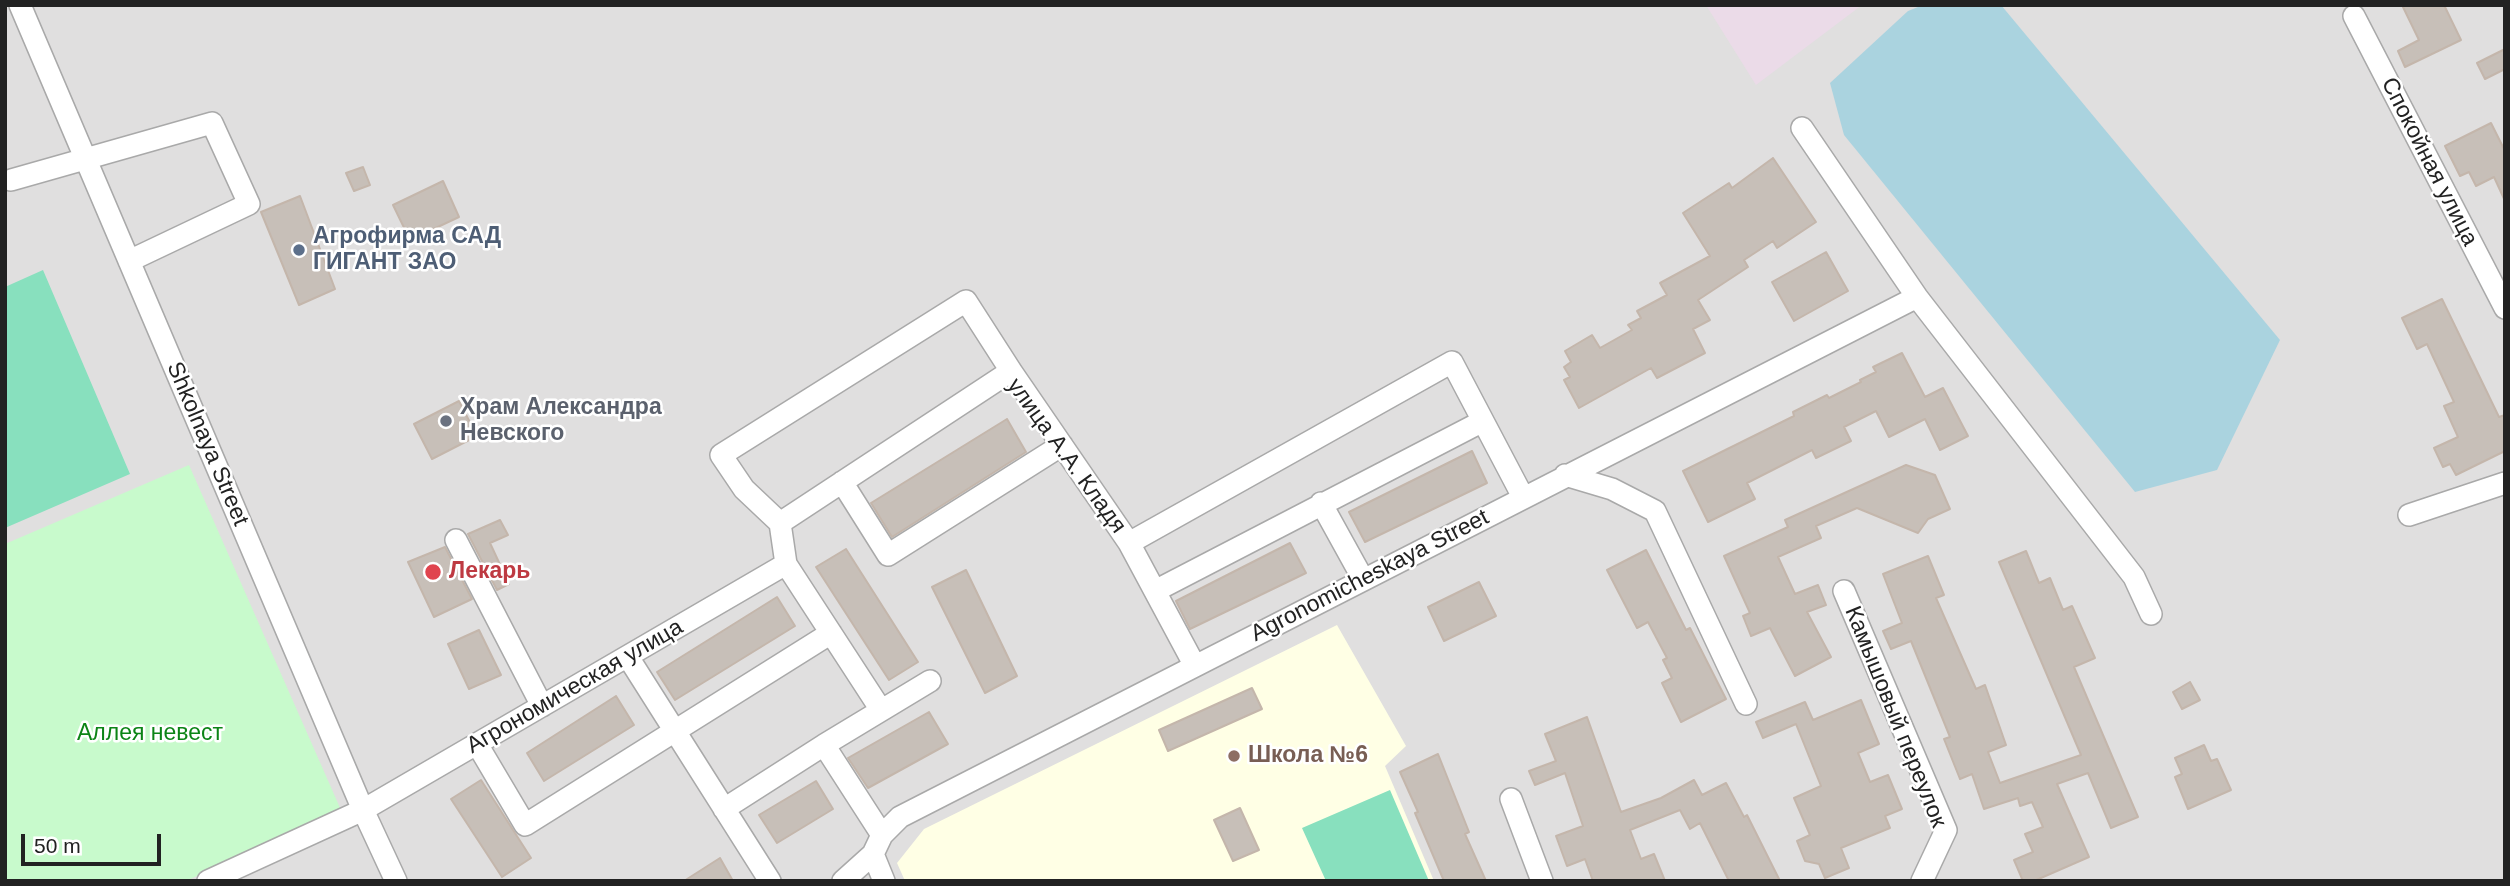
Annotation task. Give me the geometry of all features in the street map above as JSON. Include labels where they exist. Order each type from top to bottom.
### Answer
[{"type":"street","name":"Shkolnaya Street","points":[[20,5],[363,810],[396,881]]},
{"type":"street","name":"Спокойная улица","points":[[2354,16],[2505,309]]},
{"type":"street","points":[[11,180],[212,122],[249,204],[129,261]]},
{"type":"street","points":[[1802,128],[1917,297],[2134,577],[2151,614]]},
{"type":"street","name":"Agronomicheskaya Street","points":[[843,881],[900,817],[1917,297]]},
{"type":"street","points":[[881,710],[786,564],[780,523],[744,489],[721,455],[965,301],[1011,370]]},
{"type":"street","points":[[1129,543],[1452,362],[1523,497]]},
{"type":"street","name":"улица А.А. Кладя","points":[[780,523],[1011,370],[1129,543],[1195,666]]},
{"type":"street","points":[[1155,592],[1321,503],[1483,421]]},
{"type":"street","points":[[842,482],[888,555],[1062,445]]},
{"type":"street","points":[[1565,475],[1612,489],[1655,511],[1746,704]]},
{"type":"street","points":[[2409,515],[2505,483]]},
{"type":"street","points":[[1321,503],[1363,579]]},
{"type":"street","points":[[456,540],[541,706]]},
{"type":"street","name":"Агрономическая улица","points":[[208,881],[363,810],[786,564]]},
{"type":"street","name":"Камышовый переулок","points":[[1844,591],[1946,830],[1922,881]]},
{"type":"street","points":[[477,744],[526,825],[831,633]]},
{"type":"street","points":[[628,657],[770,881]]},
{"type":"street","points":[[724,808],[930,681]]},
{"type":"street","points":[[824,746],[877,845],[884,881]]},
{"type":"street","points":[[1511,799],[1542,881]]},
{"type":"shaded area","points":[[5,5],[2505,5],[2505,881],[5,881]]},
{"type":"shaded area","points":[[1706,5],[1862,5],[1756,85]]},
{"type":"shaded area","name":"Школа №6","points":[[1337,625],[1406,746],[1385,766],[1434,881],[905,881],[897,863],[924,829]]},
{"type":"green space","points":[[43,270],[130,474],[5,528],[5,287]]},
{"type":"green space","name":"Аллея невест","points":[[189,465],[341,810],[186,881],[5,881],[5,544]]},
{"type":"green space","points":[[1390,790],[1429,881],[1326,881],[1302,828]]},
{"type":"water","points":[[1923,5],[2001,5],[2280,340],[2217,470],[2135,492],[1844,135],[1830,83],[1908,11]]},
{"type":"building","points":[[2402,5],[2444,5],[2461,40],[2405,67],[2398,51],[2419,40]]},
{"type":"building","points":[[2505,49],[2505,69],[2485,79],[2477,63]]},
{"type":"building","points":[[2491,123],[2505,151],[2505,201],[2494,177],[2476,186],[2469,172],[2460,176],[2445,146]]},
{"type":"building","points":[[1773,158],[1816,222],[1777,248],[1773,241],[1744,260],[1748,267],[1698,300],[1710,320],[1693,329],[1705,353],[1657,378],[1651,368],[1579,408],[1564,380],[1570,377],[1564,367],[1571,362],[1565,351],[1592,335],[1600,348],[1632,330],[1628,325],[1641,318],[1637,311],[1667,295],[1660,283],[1710,256],[1683,213],[1729,183],[1732,188]]},
{"type":"building","points":[[363,167],[370,185],[354,191],[346,173]]},
{"type":"building","points":[[443,181],[459,217],[410,240],[393,205]]},
{"type":"building","name":"Агрофирма САД ГИГАНТ ЗАО","points":[[300,196],[335,289],[299,305],[261,212]]},
{"type":"building","points":[[1826,252],[1848,291],[1794,321],[1772,282]]},
{"type":"building","points":[[2442,299],[2499,417],[2505,415],[2505,451],[2456,475],[2450,464],[2443,467],[2434,448],[2458,437],[2444,406],[2454,402],[2427,344],[2417,349],[2402,318]]},
{"type":"building","points":[[1902,353],[1925,397],[1943,388],[1968,436],[1940,450],[1925,419],[1889,437],[1876,411],[1844,427],[1851,441],[1816,458],[1812,450],[1747,483],[1755,499],[1708,522],[1683,471],[1794,416],[1793,412],[1827,395],[1829,398],[1861,382],[1860,380],[1876,372],[1873,367]]},
{"type":"building","points":[[459,401],[477,436],[432,459],[414,424]]},
{"type":"building","points":[[1007,419],[1026,452],[892,537],[871,503]]},
{"type":"building","points":[[1472,451],[1487,483],[1365,542],[1349,512]]},
{"type":"building","points":[[1906,465],[1935,475],[1950,509],[1928,519],[1918,533],[1857,508],[1816,526],[1821,538],[1778,557],[1795,594],[1818,585],[1826,605],[1807,612],[1831,657],[1795,676],[1770,628],[1751,636],[1743,616],[1750,613],[1724,556],[1788,527],[1785,520]]},
{"type":"building","points":[[500,520],[508,535],[490,543],[509,584],[497,590],[468,534]]},
{"type":"building","points":[[1290,543],[1306,573],[1190,629],[1176,601]]},
{"type":"building","points":[[445,547],[472,599],[434,617],[408,562]]},
{"type":"building","points":[[846,549],[918,662],[889,680],[816,567]]},
{"type":"building","points":[[1646,550],[1686,630],[1690,628],[1726,699],[1681,722],[1662,683],[1672,678],[1663,660],[1667,658],[1648,622],[1637,628],[1607,570]]},
{"type":"building","points":[[2026,551],[2039,583],[2050,578],[2063,610],[2072,606],[2095,658],[2074,667],[2138,817],[2111,828],[2088,773],[2057,784],[2089,857],[2034,881],[2023,881],[2014,860],[2033,852],[2025,834],[2043,827],[2032,802],[2020,806],[2018,798],[1984,809],[1972,774],[1960,779],[1944,739],[1950,737],[1911,641],[1891,649],[1883,631],[1902,623],[1883,574],[1928,556],[1944,595],[1936,598],[1976,689],[1985,685],[2006,745],[1988,752],[2000,783],[2081,755],[1999,562]]},
{"type":"building","points":[[966,570],[1017,676],[985,693],[932,587]]},
{"type":"building","points":[[1479,582],[1496,616],[1444,641],[1428,607]]},
{"type":"building","points":[[777,597],[795,626],[675,700],[657,672]]},
{"type":"building","points":[[479,630],[501,675],[469,689],[448,644]]},
{"type":"building","points":[[2190,682],[2200,700],[2182,709],[2173,692]]},
{"type":"building","points":[[1252,688],[1262,709],[1168,751],[1159,730]]},
{"type":"building","points":[[616,696],[634,725],[544,781],[527,753]]},
{"type":"building","points":[[1861,700],[1879,744],[1858,753],[1870,782],[1888,775],[1902,809],[1885,816],[1890,828],[1841,848],[1849,868],[1825,878],[1819,864],[1805,861],[1797,841],[1810,835],[1794,798],[1821,786],[1796,724],[1763,738],[1756,722],[1805,702],[1813,720]]},
{"type":"building","points":[[929,712],[948,744],[868,788],[848,758]]},
{"type":"building","points":[[1587,717],[1621,812],[1661,798],[1694,780],[1702,795],[1726,783],[1744,817],[1747,815],[1780,881],[1729,881],[1700,823],[1690,829],[1680,810],[1630,830],[1641,859],[1654,854],[1665,881],[1593,881],[1585,859],[1567,866],[1556,836],[1583,826],[1565,773],[1535,785],[1529,771],[1556,761],[1545,734]]},
{"type":"building","points":[[2204,745],[2211,761],[2217,759],[2231,790],[2188,809],[2175,777],[2182,774],[2175,758]]},
{"type":"building","points":[[1438,754],[1469,832],[1465,834],[1486,881],[1444,881],[1415,813],[1418,812],[1400,772]]},
{"type":"building","points":[[481,780],[531,858],[502,877],[451,799]]},
{"type":"building","points":[[816,781],[833,809],[777,843],[759,815]]},
{"type":"building","points":[[1240,808],[1259,850],[1233,861],[1214,820]]},
{"type":"building","points":[[720,858],[733,881],[684,881]]},
{"type":"place","name":"Агрофирма САД ГИГАНТ ЗАО","points":[[299,250]]},
{"type":"place","name":"Храм Александра Невского","points":[[446,421]]},
{"type":"place","name":"Лекарь","points":[[433,572]]},
{"type":"place","name":"Школа №6","points":[[1234,756]]}]
